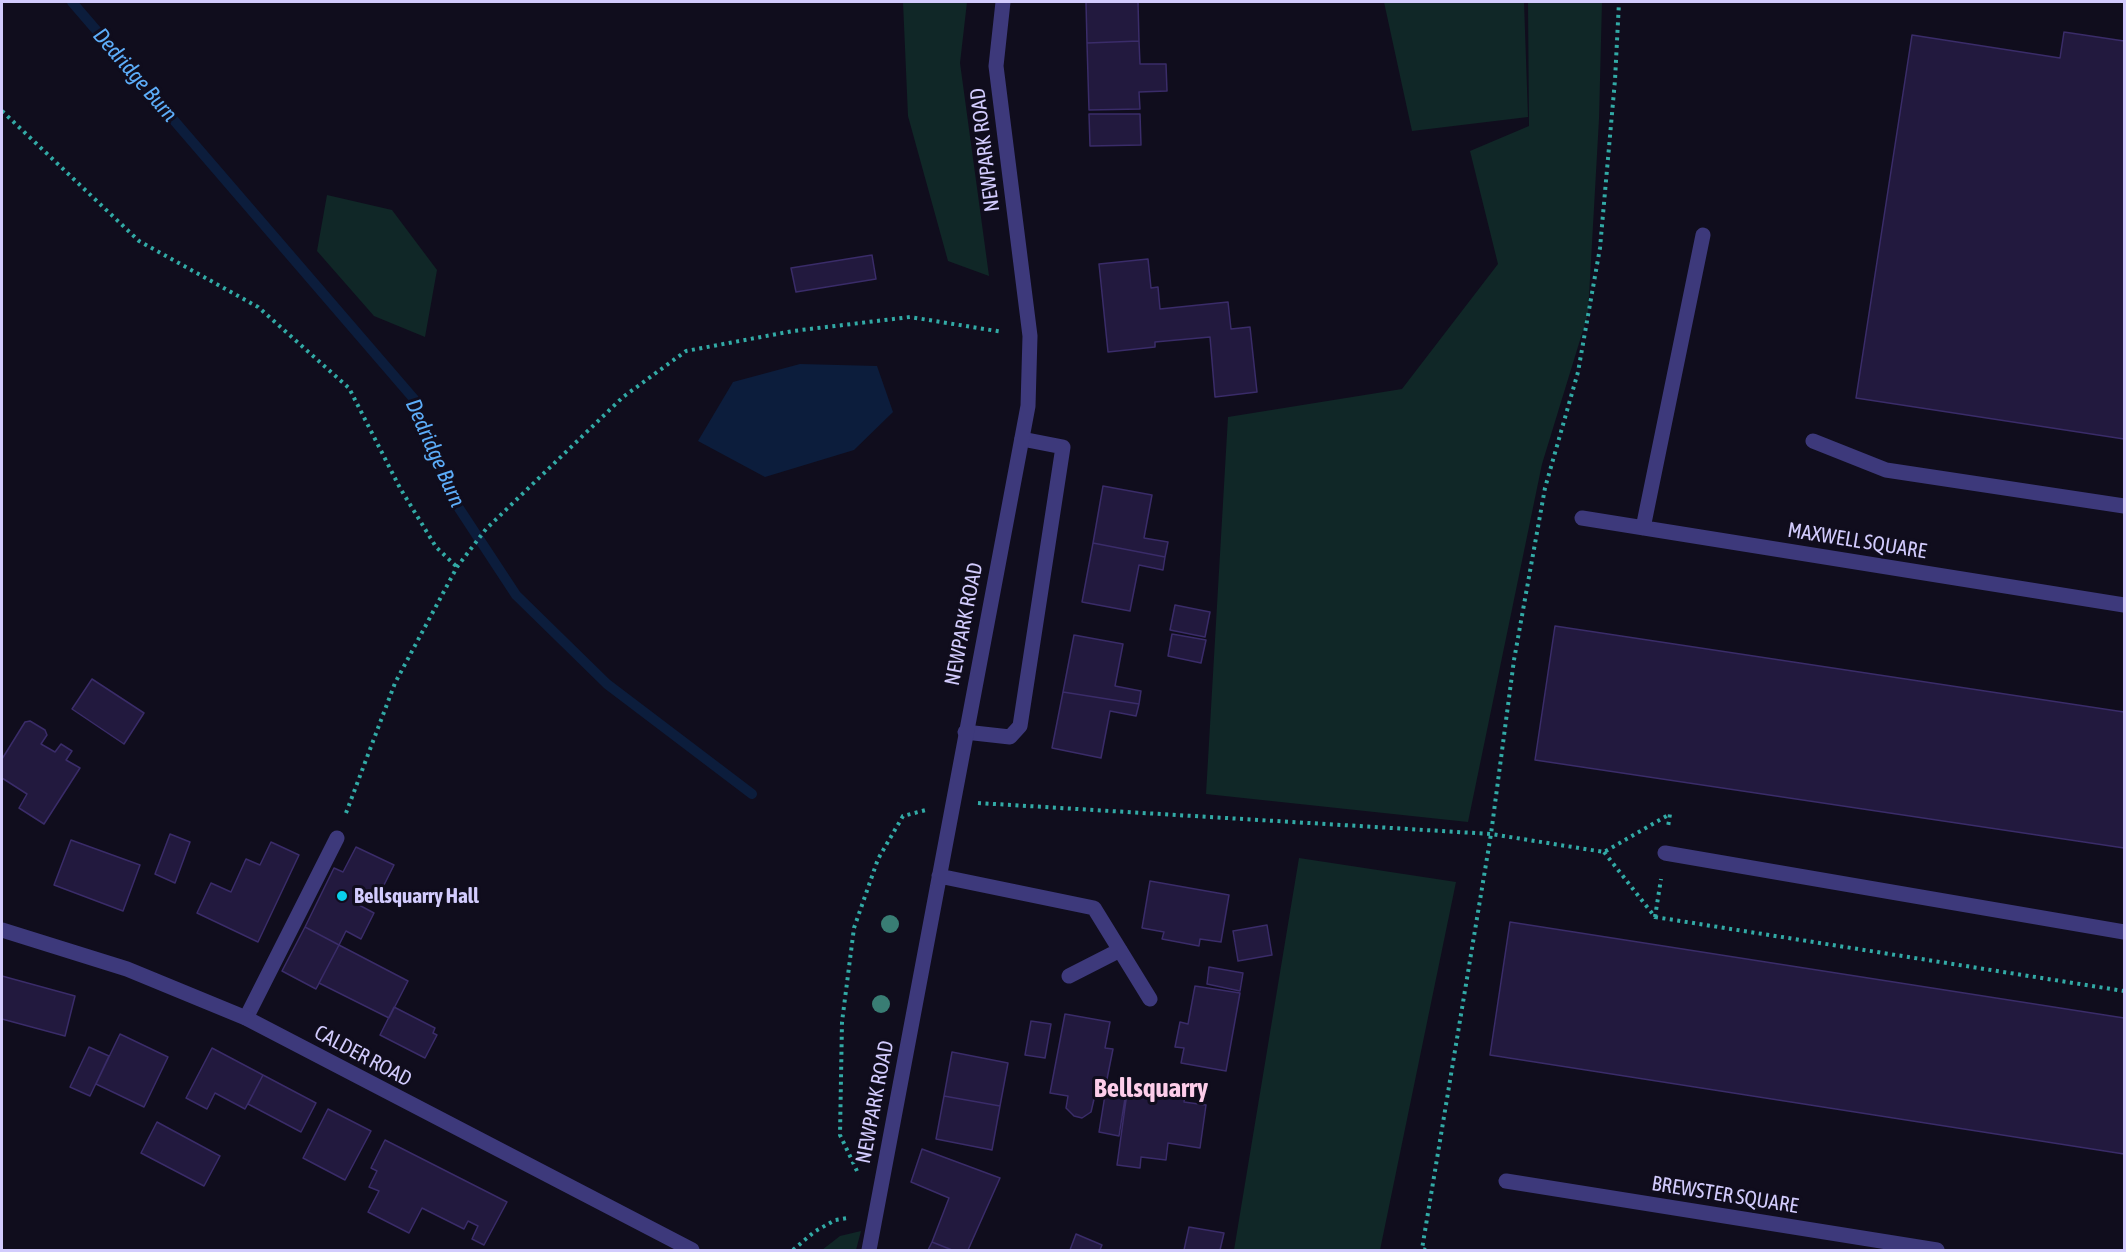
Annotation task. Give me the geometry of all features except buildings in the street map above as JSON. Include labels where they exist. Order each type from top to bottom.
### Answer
[{"type":"street","name":"NEWPARK ROAD","points":[[869,1251],[1028,406],[1030,336],[996,66],[1004,2]]},
{"type":"street","points":[[1643,528],[1703,235]]},
{"type":"street","points":[[965,732],[1010,737],[1020,726],[1063,447],[1022,439]]},
{"type":"street","points":[[1813,441],[1886,470],[2124,506]]},
{"type":"street","name":"MAXWELL SQUARE","points":[[1582,518],[2124,605]]},
{"type":"street","points":[[246,1018],[337,838]]},
{"type":"street","points":[[1665,853],[2124,932]]},
{"type":"street","points":[[939,876],[1094,908],[1150,999]]},
{"type":"street","name":"CALDER ROAD","points":[[2,930],[127,969],[246,1018],[692,1251]]},
{"type":"street","points":[[1069,976],[1120,950]]},
{"type":"street","name":"BREWSTER SQUARE","points":[[1506,1181],[1937,1251]]},
{"type":"path","points":[[1426,1251],[1422,1249],[1491,834],[1514,660],[1545,488],[1578,372],[1600,248],[1615,80],[1619,2]]},
{"type":"path","points":[[2,111],[139,241],[258,307],[349,388],[400,488],[436,547],[457,567]]},
{"type":"path","points":[[337,838],[395,683],[457,567],[486,529],[623,397],[686,351],[794,331],[910,317],[1030,336]]},
{"type":"path","points":[[793,1251],[814,1232],[835,1220],[875,1213],[840,1135],[842,1022],[854,928],[878,859],[903,816],[953,804],[1491,834],[1604,852],[1670,814],[1655,917]]},
{"type":"path","points":[[1604,852],[1655,917],[2124,991]]},
{"type":"green space","points":[[903,2],[967,2],[960,63],[989,276],[948,261],[908,116]]},
{"type":"green space","points":[[1384,2],[1524,2],[1528,117],[1412,131]]},
{"type":"green space","points":[[1528,2],[1602,2],[1599,119],[1588,314],[1542,464],[1468,822],[1206,794],[1228,417],[1402,389],[1498,264],[1470,151],[1529,126]]},
{"type":"green space","points":[[327,195],[392,210],[437,270],[425,337],[374,316],[317,251]]},
{"type":"green space","points":[[1299,858],[1456,882],[1380,1250],[1234,1250]]},
{"type":"green space","points":[[861,1231],[856,1250],[822,1250],[840,1236]]},
{"type":"water","points":[[800,364],[877,366],[893,412],[854,450],[765,477],[698,441],[733,382]]},
{"type":"waterway","name":"Dedridge Burn","points":[[72,2],[414,399],[447,490],[516,595],[607,684],[752,794]]},
{"type":"place","name":"Bellsquarry Hall","points":[[342,896]]},
{"type":"district","name":"Bellsquarry","points":[[1151,1088]]}]
